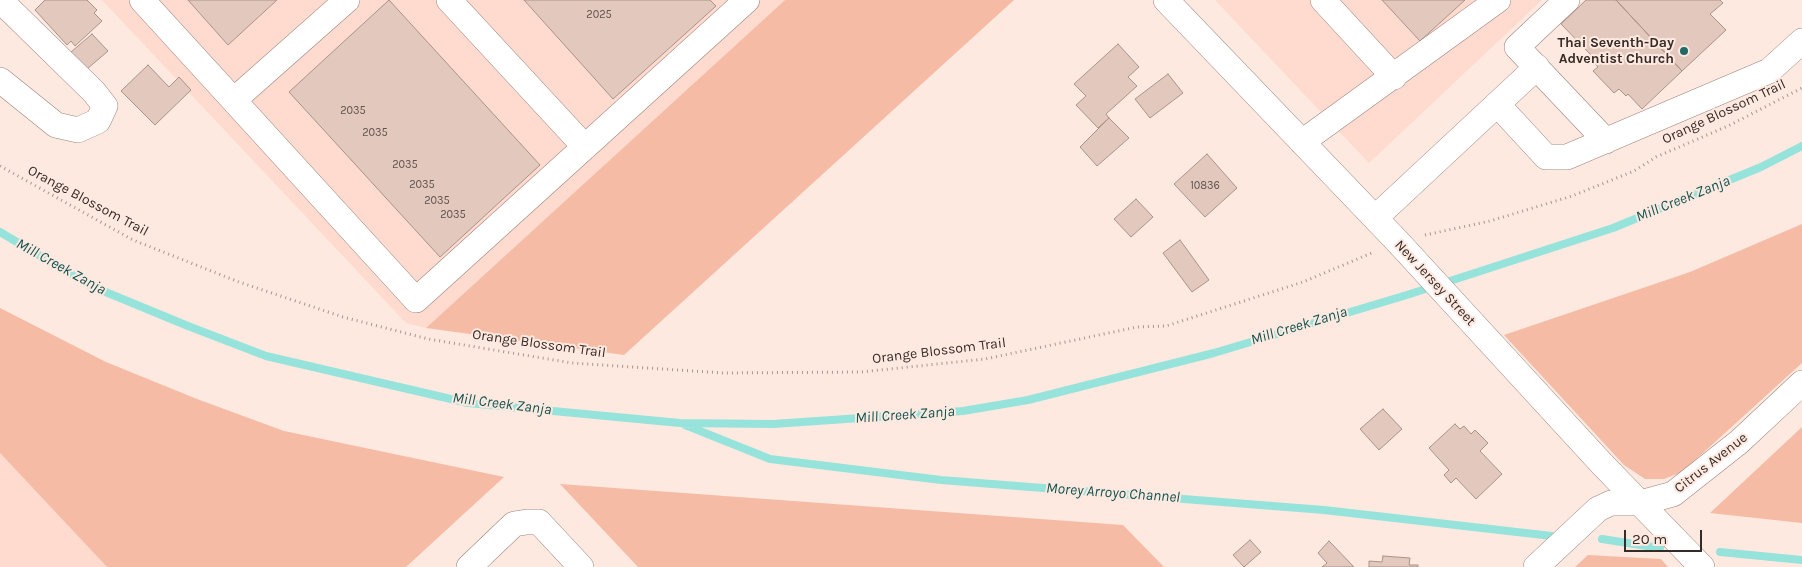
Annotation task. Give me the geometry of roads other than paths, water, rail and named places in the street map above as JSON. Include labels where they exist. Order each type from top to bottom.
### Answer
[{"type":"street","points":[[0,0],[94,92],[105,106],[98,121],[78,130],[56,125],[0,80]]},
{"type":"street","points":[[142,0],[416,300],[747,0]]},
{"type":"street","points":[[234,100],[347,0]]},
{"type":"street","points":[[449,0],[585,147]]},
{"type":"street","name":"New Jersey Street","points":[[1166,0],[1408,252],[1602,464],[1702,567]]},
{"type":"street","points":[[1323,0],[1394,77]]},
{"type":"street","points":[[1302,142],[1498,0]]},
{"type":"street","points":[[1567,0],[1517,47],[1606,141]]},
{"type":"street","points":[[1497,104],[1546,157],[1567,157],[1769,71],[1802,41]]},
{"type":"street","points":[[1374,218],[1537,67]]},
{"type":"street","name":"Citrus Avenue","points":[[1536,567],[1598,509],[1611,503],[1640,502],[1673,494],[1739,442],[1802,384]]},
{"type":"street","points":[[469,567],[514,524],[539,522],[581,567]]},
{"type":"waterway","name":"Mill Creek Zanja","points":[[0,232],[91,286],[266,356],[468,403],[680,423],[773,424],[963,411],[1028,400],[1214,353],[1410,294],[1613,228],[1761,167],[1802,146]]},
{"type":"waterway","name":"Morey Arroyo Channel","points":[[685,425],[770,459],[941,480],[1324,510],[1552,536]]},
{"type":"waterway","name":"Morey Arroyo Channel","points":[[1602,539],[1660,548]]},
{"type":"waterway","name":"Morey Arroyo Channel","points":[[1720,552],[1802,560]]},
{"type":"place","name":"Thai Seventh-Day Adventist Church","points":[[1684,51]]}]
